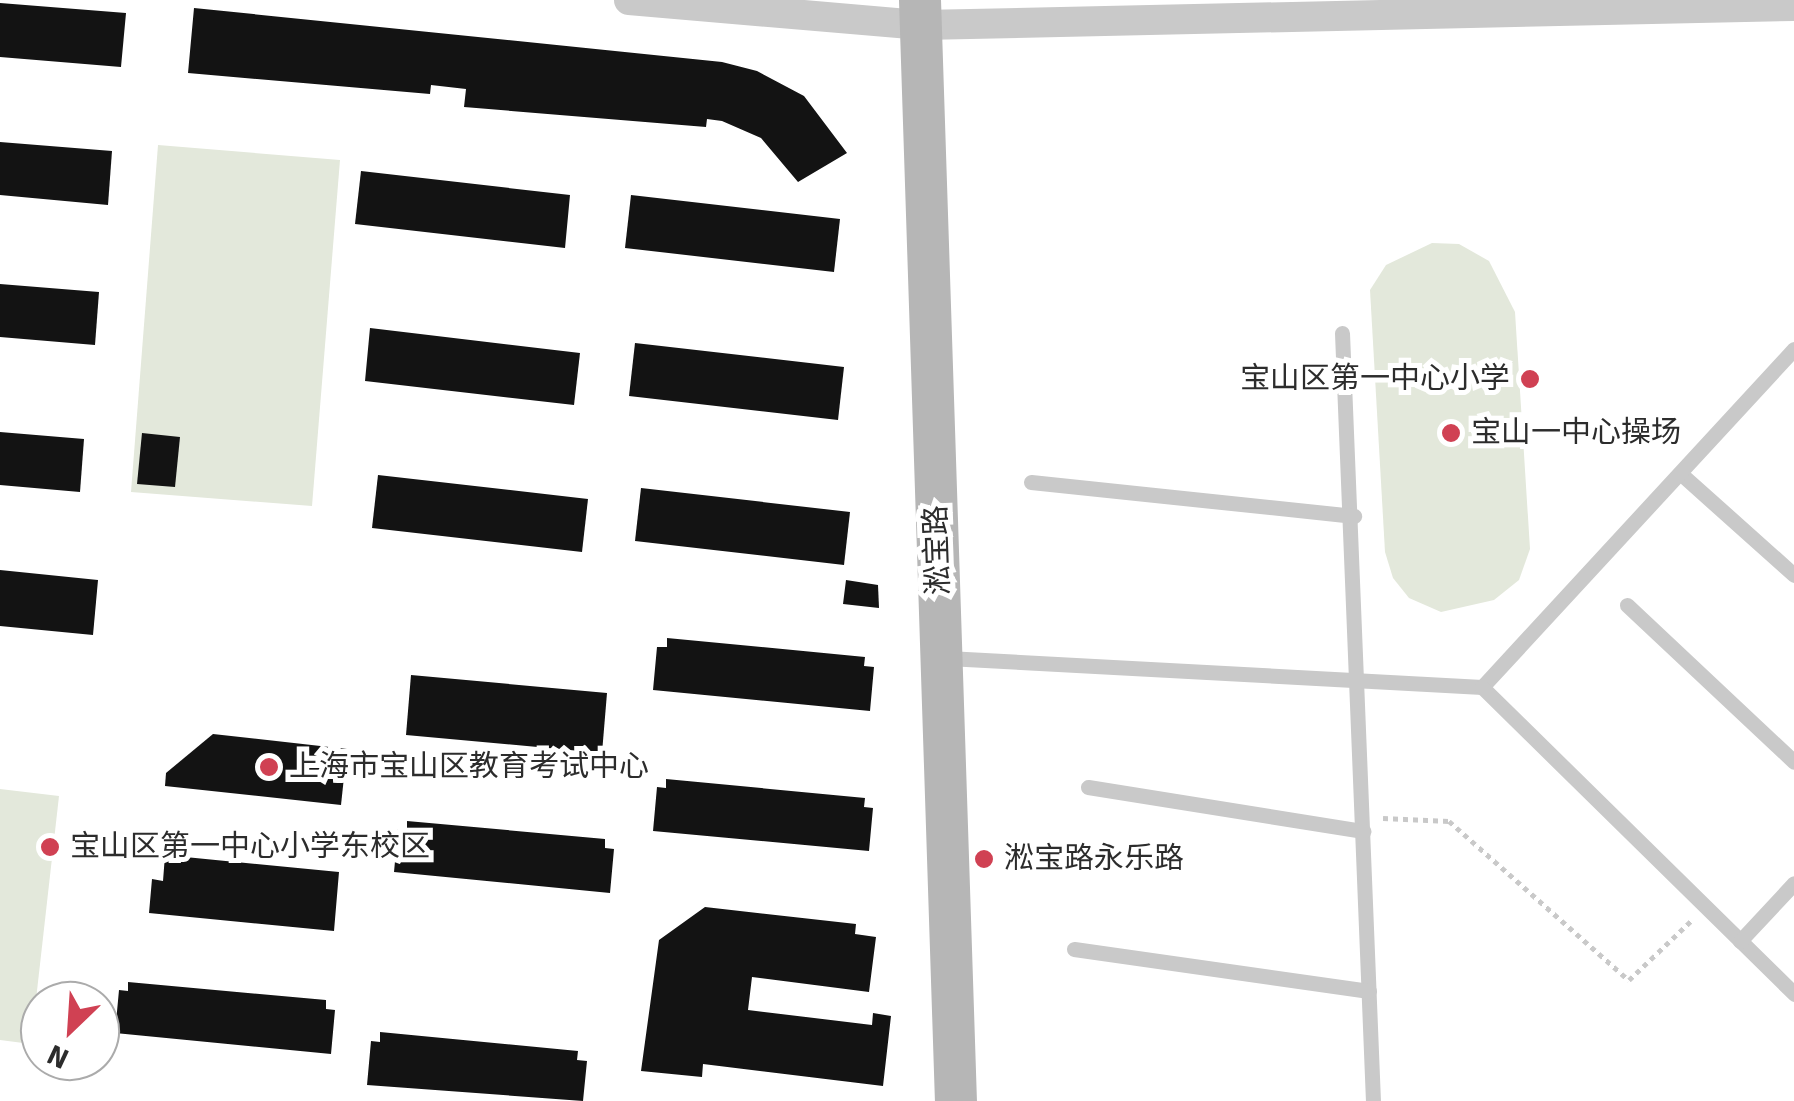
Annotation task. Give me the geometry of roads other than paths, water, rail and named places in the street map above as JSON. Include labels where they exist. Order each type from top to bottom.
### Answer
[{"type":"main road","name":"淞宝路","points":[[921,13],[956,1101]]},
{"type":"street","points":[[629,0],[921,13],[1794,6]]},
{"type":"lane","points":[[1342,333],[1354,516],[1372,1101]]},
{"type":"lane","points":[[1482,687],[1794,349]]},
{"type":"lane","points":[[1680,473],[1794,575]]},
{"type":"lane","points":[[1032,482],[1354,516]]},
{"type":"lane","points":[[1626,605],[1794,762]]},
{"type":"lane","points":[[942,658],[1482,687],[1794,994]]},
{"type":"lane","points":[[1088,787],[1364,824]]},
{"type":"lane","points":[[1740,941],[1794,883]]},
{"type":"lane","points":[[1074,950],[1369,990]]},
{"type":"place","name":"宝山区第一中心小学","points":[[1530,379]]},
{"type":"place","name":"宝山一中心操场","points":[[1451,433]]},
{"type":"place","name":"上海市宝山区教育考试中心","points":[[269,767]]},
{"type":"place","name":"宝山区第一中心小学东校区","points":[[50,847]]},
{"type":"place","name":"淞宝路永乐路","points":[[984,859]]}]
